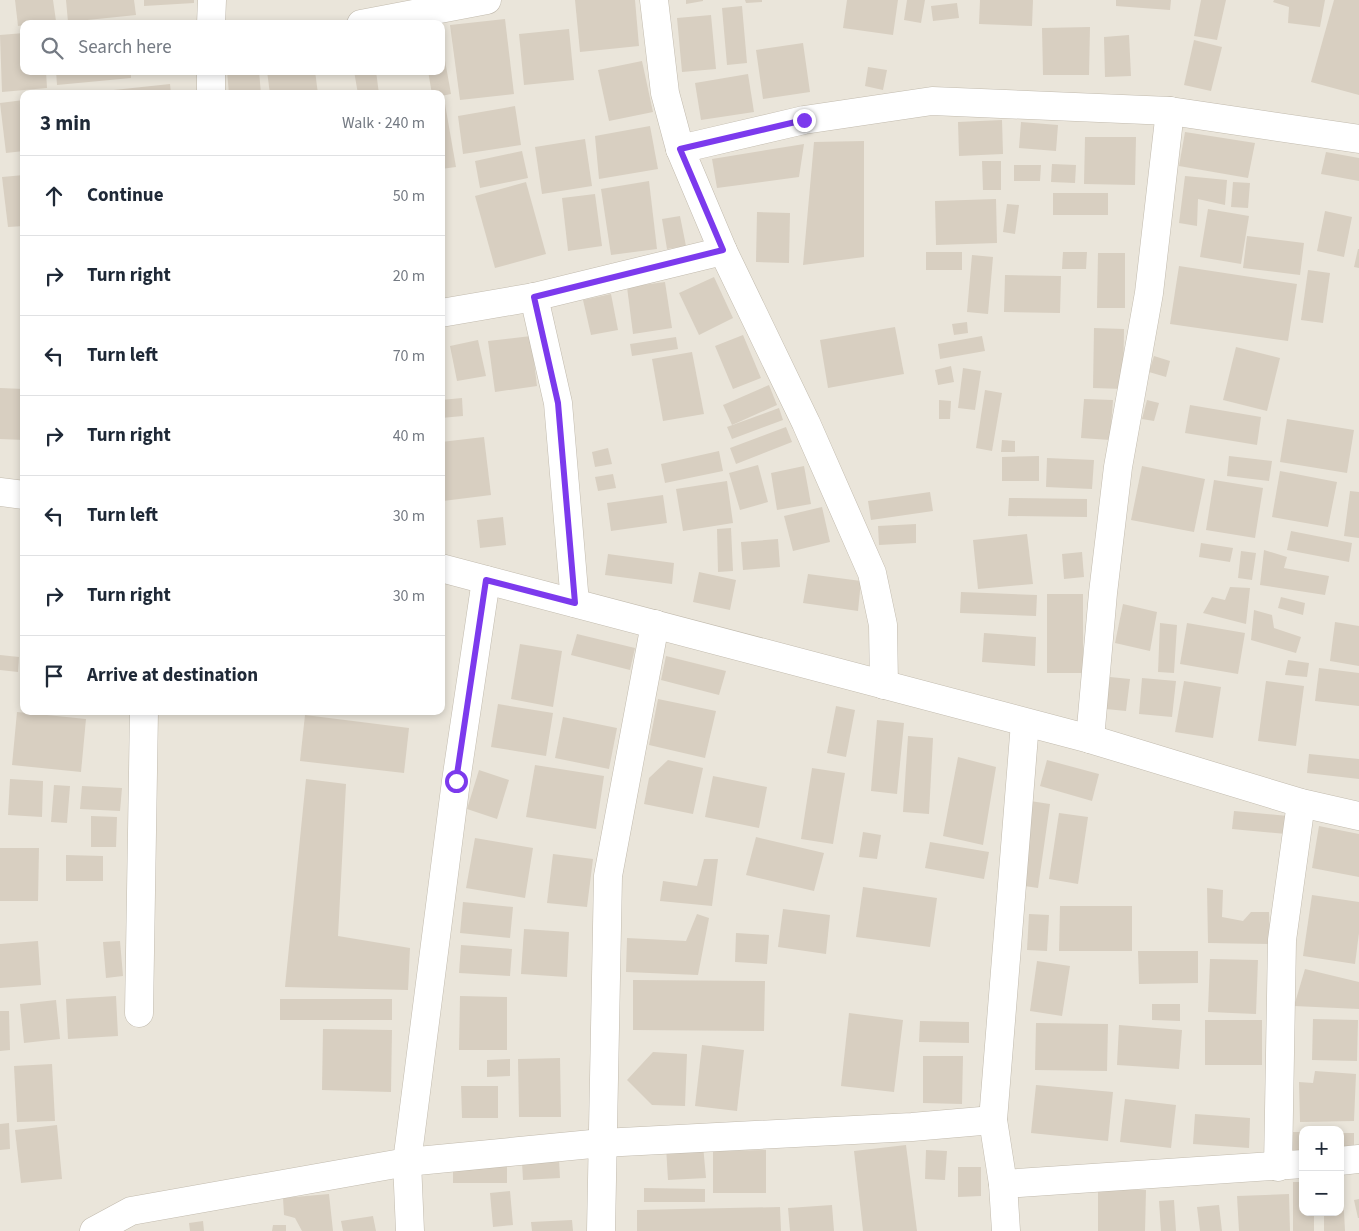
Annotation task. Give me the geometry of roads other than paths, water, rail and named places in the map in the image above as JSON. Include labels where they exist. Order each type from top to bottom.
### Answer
[{"type":"street","points":[[212,0],[212,20]]},
{"type":"street","points":[[382,20],[487,0]]},
{"type":"street","points":[[654,0],[665,93],[680,149],[723,250],[806,423],[872,573],[883,625],[884,685]]},
{"type":"street","points":[[211,75],[211,90]]},
{"type":"street","points":[[680,149],[804,120],[932,101],[1170,111],[1359,139]]},
{"type":"street","points":[[1090,739],[1103,594],[1115,496],[1149,293],[1170,111]]},
{"type":"street","points":[[445,312],[534,297],[723,250]]},
{"type":"street","points":[[534,297],[558,403],[575,603]]},
{"type":"street","points":[[0,492],[20,494]]},
{"type":"street","points":[[445,569],[1090,739],[1301,803],[1359,816]]},
{"type":"street","points":[[410,1231],[407,1162],[456,781],[486,580]]},
{"type":"street","points":[[601,1231],[608,876],[655,624]]},
{"type":"street","points":[[139,1014],[144,715]]},
{"type":"street","points":[[1006,1231],[1003,1184],[993,1120],[1025,723]]},
{"type":"street","points":[[1003,1184],[1290,1165],[1282,940],[1301,803]]},
{"type":"street","points":[[94,1231],[131,1211],[407,1162],[602,1143],[912,1127],[993,1120]]},
{"type":"street","points":[[1344,1160],[1359,1159]]}]
